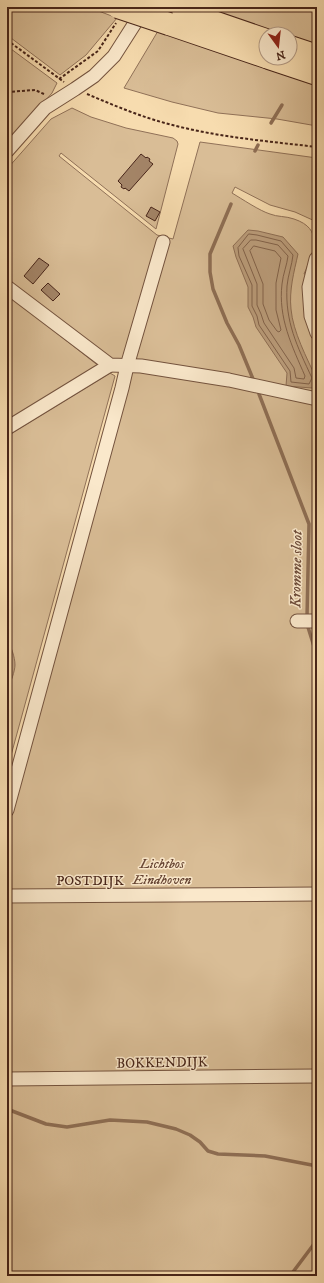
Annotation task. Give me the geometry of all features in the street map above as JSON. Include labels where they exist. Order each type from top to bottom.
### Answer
[{"type":"highway","points":[[118,13],[172,14],[258,38]]},
{"type":"highway","points":[[172,14],[258,54]]},
{"type":"highway","points":[[298,50],[317,56]]},
{"type":"highway","points":[[292,66],[317,74]]},
{"type":"street","points":[[7,151],[45,108],[75,90],[94,76],[114,56],[145,7]]},
{"type":"street","points":[[7,810],[127,366],[163,242]]},
{"type":"street","points":[[316,259],[309,287],[311,316],[317,333]]},
{"type":"street","points":[[7,287],[110,365],[140,366],[229,380],[317,399]]},
{"type":"street","points":[[7,428],[110,365]]},
{"type":"street","name":"POSTDIJK","points":[[7,896],[317,894]]},
{"type":"street","name":"BOKKENDIJK","points":[[7,1080],[317,1076]]},
{"type":"path","points":[[59,79],[98,51],[118,13]]},
{"type":"path","points":[[7,40],[75,90],[137,114],[165,123],[236,138],[317,147]]},
{"type":"path","points":[[7,92],[35,90],[54,102]]},
{"type":"green space","points":[[7,7],[88,7],[117,18],[86,55],[60,75],[7,35]]},
{"type":"green space","points":[[205,7],[317,7],[317,49],[298,42],[298,26],[258,27]]},
{"type":"green space","points":[[158,31],[258,61],[258,66],[274,66],[317,79],[317,126],[277,119],[218,113],[124,88]]},
{"type":"green space","points":[[7,46],[57,83],[52,93],[7,144]]},
{"type":"green space","name":"Lichtbos Eindhoven","points":[[72,108],[91,117],[126,128],[173,138],[177,141],[178,144],[156,229],[61,153],[59,156],[157,235],[173,239],[200,142],[317,158],[317,222],[295,212],[270,205],[235,187],[232,193],[251,205],[266,212],[276,216],[294,219],[303,223],[310,229],[314,242],[311,257],[304,274],[317,277],[317,1276],[7,1276],[7,786],[121,373],[102,364],[7,290],[7,169],[51,119]]},
{"type":"green space","points":[[7,294],[100,367],[7,423]]},
{"type":"green space","points":[[110,373],[115,376],[7,770],[7,687],[10,685],[11,645],[7,640],[7,436]]},
{"type":"water","points":[[248,230],[283,237],[298,254],[291,288],[291,309],[297,336],[316,378],[312,388],[286,386],[287,373],[256,327],[248,307],[248,287],[233,246]]},
{"type":"water","points":[[7,640],[10,645],[15,665],[10,683],[7,687]]},
{"type":"building","points":[[141,154],[150,159],[149,161],[153,164],[129,191],[125,188],[124,189],[118,181]]},
{"type":"building","points":[[151,207],[160,212],[155,221],[146,216]]},
{"type":"building","points":[[39,258],[49,265],[33,284],[24,276]]},
{"type":"building","points":[[48,283],[60,294],[53,301],[41,290]]},
{"type":"waterway","points":[[271,123],[282,105]]},
{"type":"waterway","name":"Kromme sloot","points":[[255,151],[258,145]]},
{"type":"waterway","name":"Kromme sloot","points":[[231,204],[210,254],[210,272],[213,289],[253,379]]},
{"type":"waterway","name":"Kromme sloot","points":[[259,394],[309,524],[307,617]]},
{"type":"waterway","name":"Kromme sloot","points":[[307,624],[317,656]]},
{"type":"waterway","points":[[7,1109],[46,1124],[67,1127],[110,1120],[147,1122],[176,1129],[190,1135],[200,1142],[208,1151],[218,1154],[265,1156],[317,1166]]},
{"type":"waterway","name":"Kromme sloot","points":[[290,1276],[317,1240]]}]
